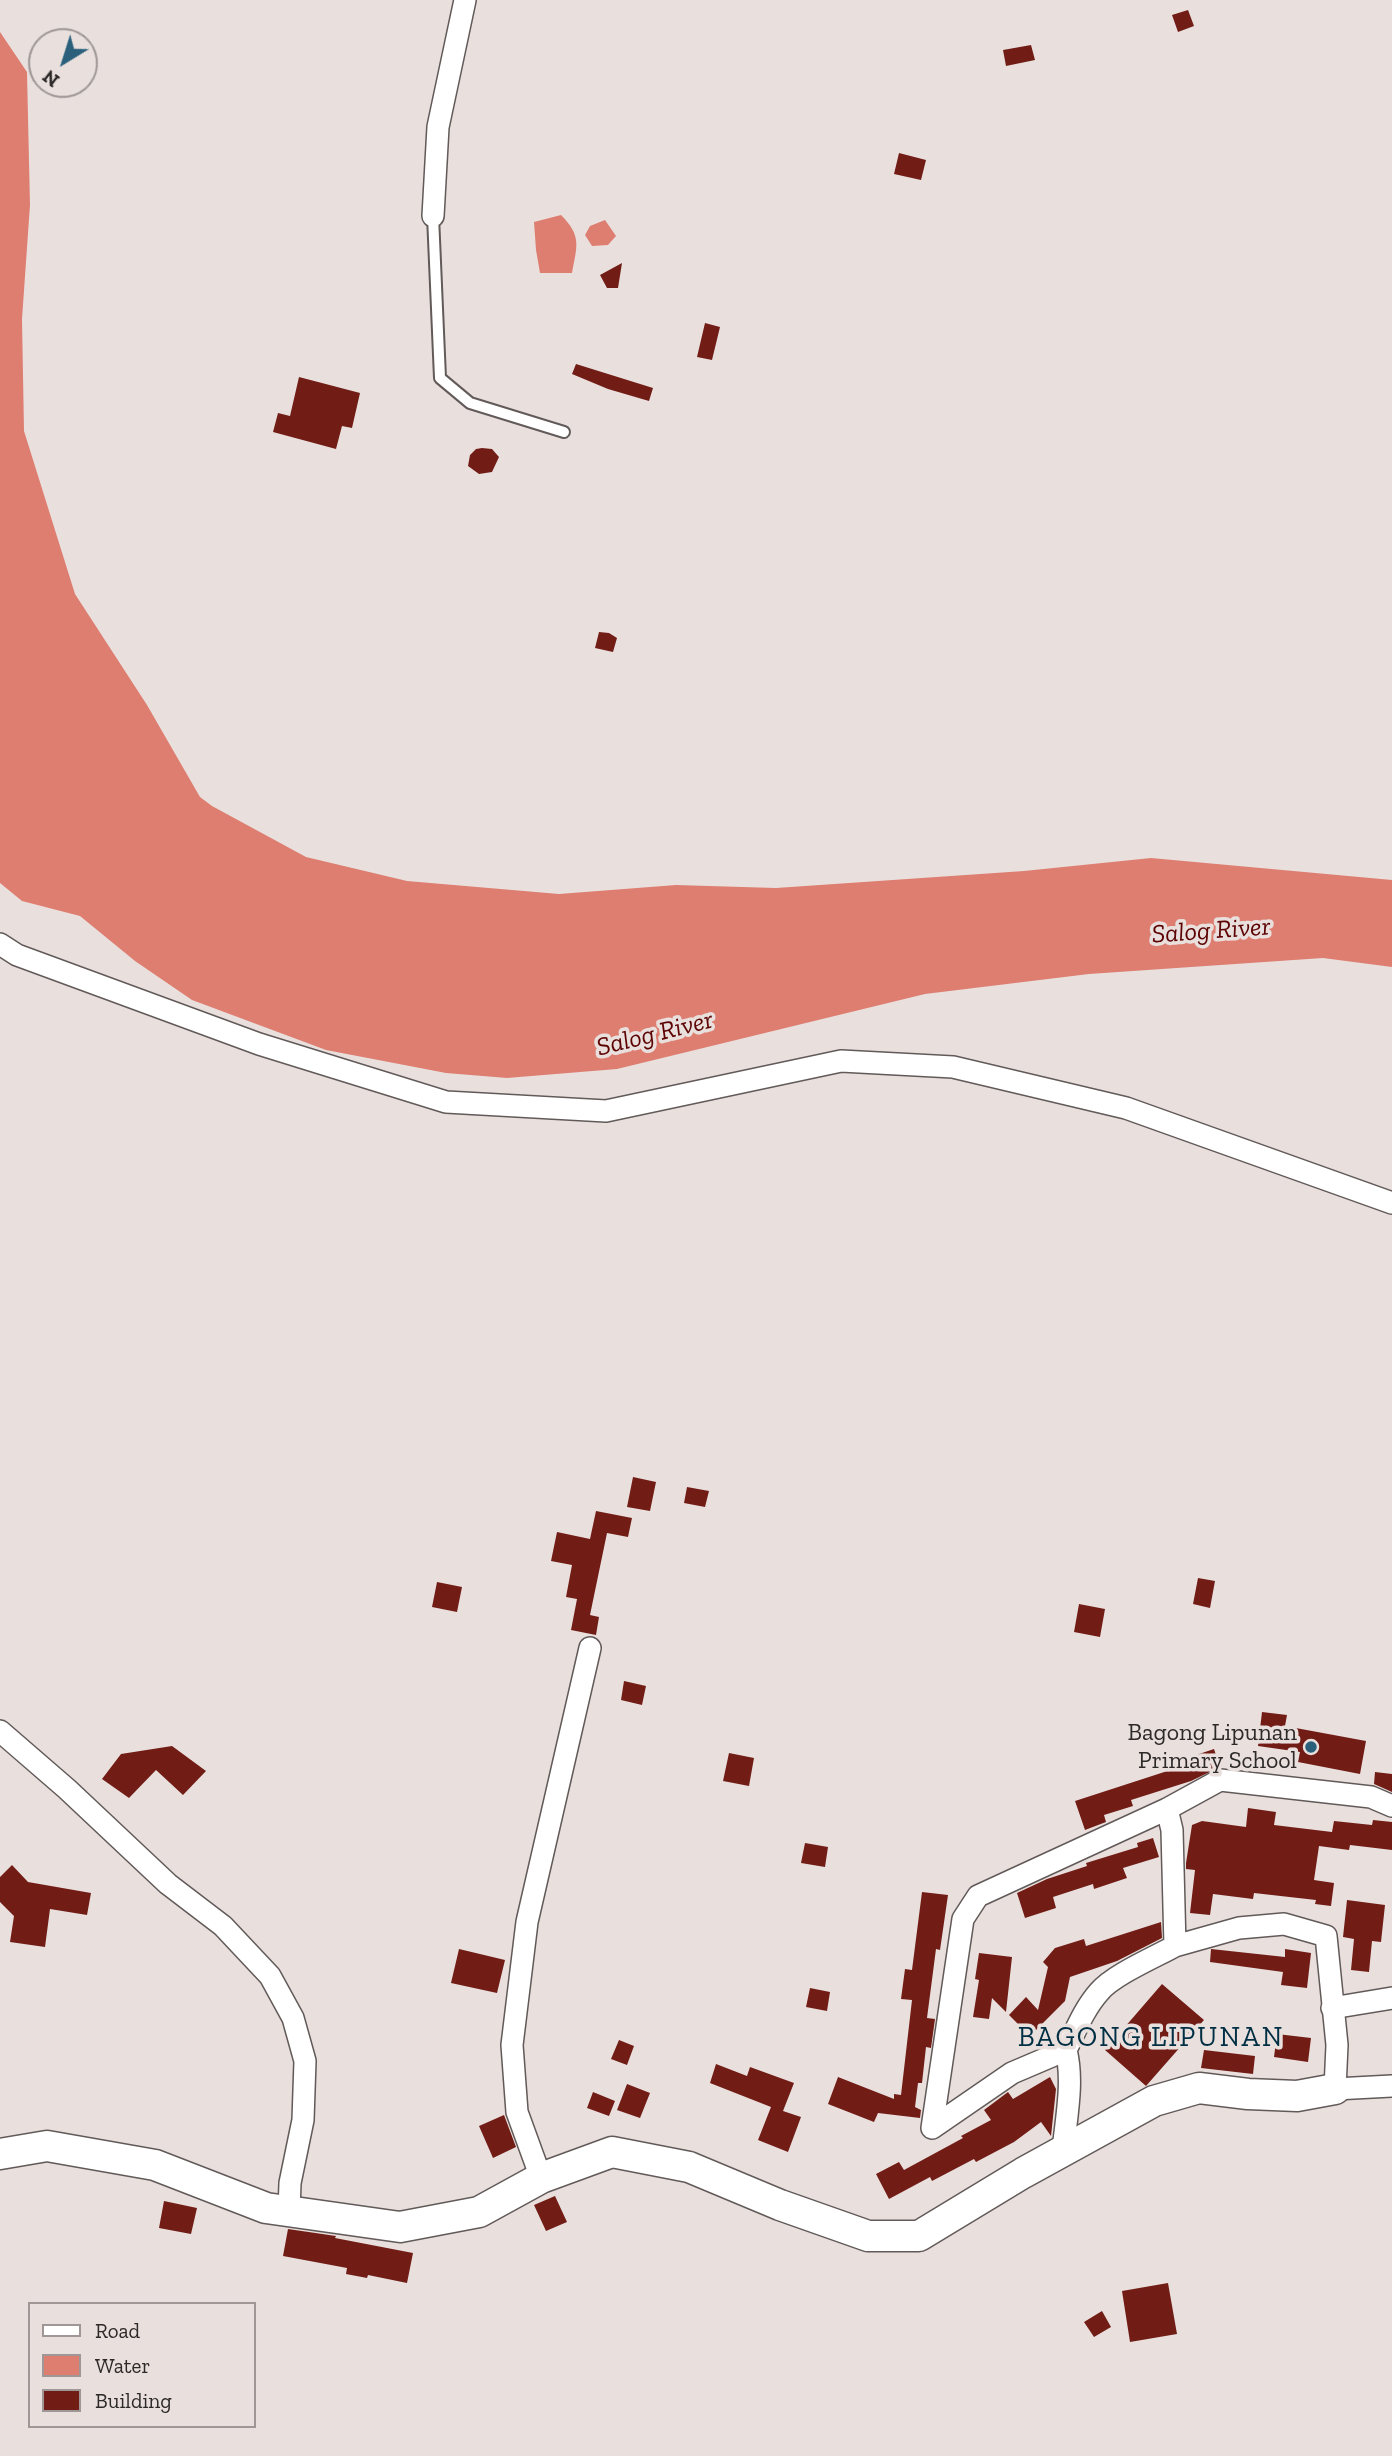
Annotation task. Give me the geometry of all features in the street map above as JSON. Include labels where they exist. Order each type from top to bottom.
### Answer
[{"type":"street","points":[[433,216],[438,127],[465,0]]},
{"type":"street","points":[[0,944],[17,954],[259,1044],[446,1102],[606,1111],[841,1061],[953,1066],[1126,1108],[1392,1203]]},
{"type":"street","points":[[541,2178],[517,2112],[512,2045],[527,1922],[590,1648]]},
{"type":"street","points":[[0,1731],[67,1789],[168,1884],[223,1926],[270,1976],[293,2018],[305,2061],[303,2120],[290,2183],[289,2211]]},
{"type":"street","points":[[1066,2050],[1012,2073],[932,2128],[963,1919],[978,1896],[1167,1809],[1220,1780],[1371,1797],[1392,1806]]},
{"type":"street","points":[[1167,1809],[1172,1830],[1175,1946]]},
{"type":"street","points":[[1063,2151],[1069,2063],[1066,2050],[1100,1990],[1175,1946],[1239,1928],[1284,1924],[1326,1936],[1337,2045],[1335,2089]]},
{"type":"street","points":[[1332,2008],[1392,1998]]},
{"type":"street","points":[[0,2154],[47,2146],[155,2165],[266,2208],[400,2227],[480,2212],[541,2178],[612,2152],[689,2167],[780,2206],[868,2236],[919,2236],[1154,2101],[1199,2088],[1297,2096],[1335,2089],[1392,2086]]},
{"type":"lane","points":[[433,216],[440,378],[470,403],[564,432]]},
{"type":"water","name":"Salog River","points":[[0,32],[27,72],[30,205],[22,319],[24,431],[75,594],[147,705],[200,797],[212,806],[306,857],[407,881],[559,894],[676,885],[776,888],[1024,871],[1151,858],[1392,880],[1392,967],[1323,958],[1089,974],[925,994],[617,1069],[507,1078],[446,1073],[326,1050],[192,1000],[135,961],[80,916],[22,901],[0,883]]},
{"type":"water","points":[[561,215],[575,235],[572,273],[540,273],[534,222]]},
{"type":"water","points":[[605,220],[616,236],[608,245],[592,246],[585,235],[590,226]]},
{"type":"building","points":[[1188,10],[1194,26],[1178,32],[1172,15]]},
{"type":"building","points":[[1031,45],[1035,60],[1006,66],[1003,50]]},
{"type":"building","points":[[899,153],[926,160],[921,180],[894,174]]},
{"type":"building","points":[[622,263],[618,288],[607,288],[600,275]]},
{"type":"building","points":[[705,323],[720,327],[712,360],[697,357]]},
{"type":"building","points":[[576,364],[653,388],[649,401],[608,389],[572,374]]},
{"type":"building","points":[[299,377],[360,393],[352,428],[342,426],[336,449],[273,432],[278,413],[290,416]]},
{"type":"building","points":[[476,449],[492,449],[499,457],[492,472],[479,474],[468,466],[470,455]]},
{"type":"building","points":[[599,632],[609,633],[617,638],[613,652],[595,648]]},
{"type":"building","points":[[633,1477],[656,1482],[650,1511],[627,1507]]},
{"type":"building","points":[[687,1487],[709,1491],[705,1507],[684,1503]]},
{"type":"building","points":[[596,1511],[632,1518],[628,1537],[607,1533],[590,1615],[599,1617],[596,1635],[571,1630],[577,1599],[566,1597],[572,1565],[551,1561],[557,1532],[590,1539]]},
{"type":"building","points":[[1198,1578],[1215,1581],[1210,1608],[1193,1604]]},
{"type":"building","points":[[437,1582],[462,1587],[457,1612],[432,1607]]},
{"type":"building","points":[[1079,1604],[1105,1609],[1100,1637],[1074,1632]]},
{"type":"building","points":[[624,1681],[646,1686],[642,1705],[621,1700]]},
{"type":"building","points":[[1262,1712],[1287,1715],[1285,1726],[1366,1741],[1360,1774],[1298,1762],[1300,1752],[1258,1746]]},
{"type":"building","points":[[172,1746],[206,1771],[183,1795],[156,1770],[129,1798],[102,1779],[121,1754]]},
{"type":"building","points":[[1214,1749],[1220,1767],[1191,1781],[1131,1800],[1133,1806],[1104,1815],[1106,1822],[1085,1830],[1075,1801],[1192,1763],[1190,1757]]},
{"type":"building","points":[[729,1753],[754,1758],[749,1786],[723,1781]]},
{"type":"building","points":[[1375,1772],[1392,1774],[1392,1792],[1374,1784]]},
{"type":"building","points":[[1248,1808],[1276,1812],[1274,1825],[1332,1832],[1334,1821],[1372,1825],[1373,1820],[1392,1822],[1392,1850],[1350,1845],[1349,1850],[1319,1846],[1314,1880],[1334,1883],[1331,1906],[1315,1904],[1316,1900],[1254,1893],[1253,1899],[1213,1894],[1210,1915],[1190,1913],[1195,1870],[1186,1869],[1186,1863],[1192,1825],[1202,1821],[1246,1827]]},
{"type":"building","points":[[1153,1838],[1159,1857],[1123,1868],[1127,1878],[1094,1889],[1093,1884],[1053,1897],[1056,1908],[1025,1918],[1017,1893],[1047,1879],[1087,1866],[1086,1863],[1138,1847],[1137,1843]]},
{"type":"building","points":[[805,1843],[828,1847],[825,1867],[801,1863]]},
{"type":"building","points":[[12,1865],[28,1882],[91,1893],[87,1915],[50,1909],[45,1947],[10,1942],[14,1916],[0,1902],[0,1877]]},
{"type":"building","points":[[922,1892],[948,1895],[940,1950],[936,1949],[927,2018],[935,2019],[931,2048],[926,2047],[922,2083],[918,2083],[915,2107],[921,2110],[920,2118],[878,2113],[874,2122],[828,2104],[838,2077],[894,2099],[894,2094],[901,2095],[912,2000],[901,1999],[905,1969],[912,1970]]},
{"type":"building","points":[[1347,1900],[1385,1905],[1381,1942],[1372,1941],[1369,1972],[1351,1970],[1354,1939],[1343,1937]]},
{"type":"building","points":[[1161,1922],[1162,1938],[1117,1961],[1070,1977],[1065,2001],[1030,2036],[1009,2015],[1026,1997],[1038,2010],[1048,1967],[1043,1962],[1055,1948],[1084,1939],[1086,1946]]},
{"type":"building","points":[[459,1949],[505,1960],[497,1993],[451,1983]]},
{"type":"building","points":[[1211,1949],[1285,1957],[1285,1949],[1311,1953],[1307,1988],[1281,1985],[1283,1972],[1210,1962]]},
{"type":"building","points":[[979,1953],[1012,1957],[1006,2012],[992,1998],[989,2019],[973,2017],[979,1980],[975,1979]]},
{"type":"building","points":[[1162,1984],[1204,2020],[1146,2086],[1105,2050]]},
{"type":"building","points":[[810,1988],[830,1992],[827,2011],[806,2007]]},
{"type":"building","points":[[1277,2034],[1311,2038],[1308,2062],[1274,2057]]},
{"type":"building","points":[[619,2040],[634,2046],[627,2065],[611,2059]]},
{"type":"building","points":[[1204,2050],[1255,2056],[1253,2074],[1201,2068]]},
{"type":"building","points":[[716,2064],[747,2076],[750,2067],[794,2083],[783,2111],[801,2117],[788,2152],[758,2140],[771,2107],[710,2083]]},
{"type":"building","points":[[1050,2077],[1056,2089],[1051,2136],[1041,2122],[1014,2142],[976,2162],[974,2159],[932,2181],[930,2177],[889,2199],[876,2174],[899,2162],[904,2170],[963,2138],[961,2136],[991,2120],[984,2110],[1008,2092],[1013,2099]]},
{"type":"building","points":[[627,2084],[650,2093],[640,2118],[617,2110]]},
{"type":"building","points":[[593,2092],[615,2101],[609,2116],[587,2108]]},
{"type":"building","points":[[504,2115],[516,2147],[493,2158],[479,2126]]},
{"type":"building","points":[[555,2196],[567,2222],[546,2231],[534,2205]]},
{"type":"building","points":[[164,2201],[197,2208],[191,2234],[159,2228]]},
{"type":"building","points":[[288,2229],[336,2236],[335,2238],[413,2253],[407,2283],[368,2275],[367,2278],[346,2274],[347,2268],[283,2256]]},
{"type":"building","points":[[1168,2283],[1177,2334],[1130,2342],[1122,2291]]},
{"type":"building","points":[[1102,2311],[1111,2327],[1094,2337],[1084,2322]]},
{"type":"place","name":"Bagong Lipunan Primary School","points":[[1311,1747]]},
{"type":"district","name":"BAGONG LIPUNAN","points":[[1151,2038]]}]
